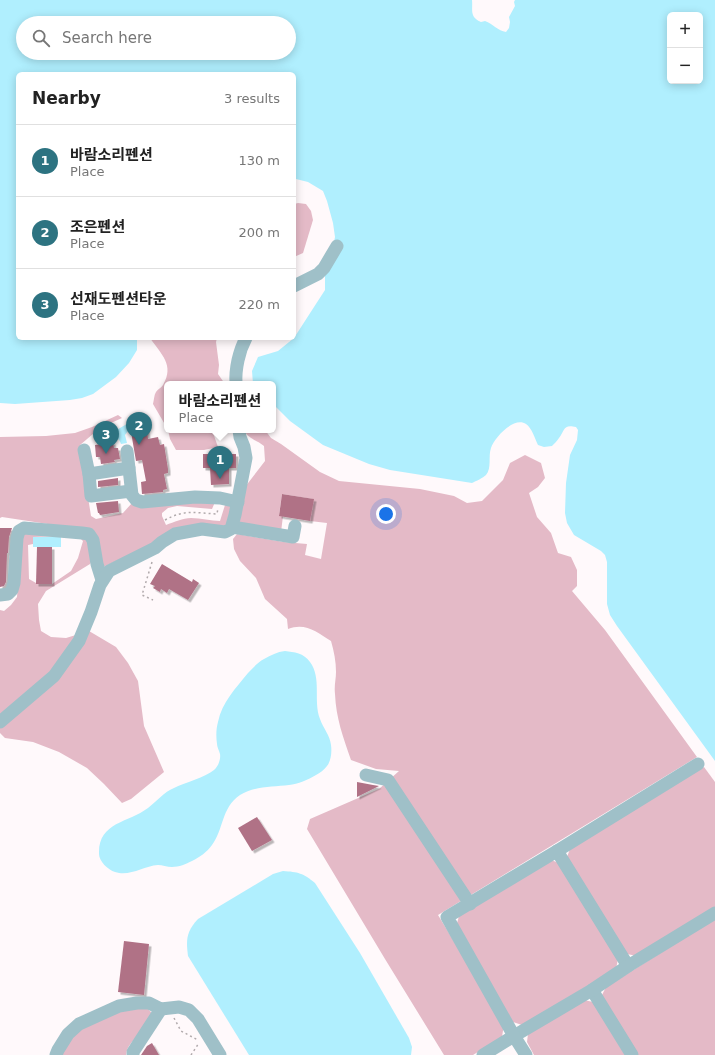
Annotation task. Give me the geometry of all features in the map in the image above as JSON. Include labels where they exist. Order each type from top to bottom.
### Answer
[{"type":"lane","points":[[296,285],[318,274],[324,268],[337,246]]},
{"type":"lane","points":[[236,381],[238,362],[242,345],[245,340]]},
{"type":"lane","points":[[0,722],[54,676],[79,641],[102,580],[109,571],[150,551],[175,534],[202,528],[225,532],[231,529],[238,502],[246,458],[239,433]]},
{"type":"lane","points":[[84,450],[89,474],[91,496],[131,491]]},
{"type":"lane","points":[[127,451],[131,491],[136,500],[142,502],[195,497],[221,498],[238,502]]},
{"type":"lane","points":[[89,474],[129,468]]},
{"type":"lane","points":[[232,527],[293,537],[295,526]]},
{"type":"lane","points":[[0,595],[8,594],[12,590],[14,583],[17,538],[19,531],[24,528],[82,532],[89,534],[93,540],[97,564],[102,580]]},
{"type":"lane","points":[[526,1055],[447,918],[698,764]]},
{"type":"lane","points":[[366,776],[388,780],[470,904]]},
{"type":"lane","points":[[557,851],[628,966]]},
{"type":"lane","points":[[483,1055],[592,990],[628,966],[715,913]]},
{"type":"lane","points":[[592,990],[632,1055]]},
{"type":"lane","points":[[56,1055],[68,1034],[78,1024],[100,1013],[119,1006],[137,1003],[165,1008],[179,1007],[189,1010],[198,1019],[220,1055]]},
{"type":"lane","points":[[133,1055],[133,1052],[165,1008]]},
{"type":"path","points":[[165,520],[174,515],[188,512],[217,514],[221,498]]},
{"type":"path","points":[[150,551],[152,563],[142,595],[153,600]]},
{"type":"path","points":[[165,1008],[181,1031],[201,1042],[191,1055]]},
{"type":"shaded area","points":[[296,204],[306,204],[311,211],[313,220],[303,253],[296,256]]},
{"type":"shaded area","points":[[151,340],[216,340],[219,365],[218,374],[223,381],[165,381],[168,371],[162,355]]},
{"type":"shaded area","points":[[164,383],[164,423],[153,404],[155,393]]},
{"type":"shaded area","points":[[118,415],[122,418],[100,428],[80,445],[84,460],[91,516],[96,519],[123,513],[132,503],[215,502],[212,509],[177,506],[168,508],[162,513],[162,516],[166,525],[188,518],[220,521],[225,505],[234,506],[227,527],[208,527],[125,557],[103,567],[94,531],[2,517],[0,518],[0,437],[46,436],[75,433]]},
{"type":"shaded area","points":[[169,433],[213,433],[218,447],[204,450],[176,450]]},
{"type":"shaded area","points":[[246,433],[267,433],[271,438],[320,472],[339,481],[420,489],[454,496],[467,503],[482,501],[503,480],[510,463],[525,455],[541,463],[545,478],[538,487],[529,493],[537,517],[551,533],[558,553],[571,557],[577,570],[577,586],[572,591],[605,630],[697,757],[438,915],[504,1024],[502,1037],[473,1055],[444,1055],[307,829],[310,819],[379,789],[399,771],[376,769],[351,760],[338,719],[335,691],[336,664],[331,641],[316,631],[305,627],[294,627],[288,629],[287,619],[265,599],[256,578],[240,561],[234,549],[233,539],[237,534],[284,542],[307,544],[305,555],[321,559],[327,523],[310,521],[313,499],[282,494],[279,515],[283,516],[281,532],[235,525],[245,487],[265,461],[264,446]]},
{"type":"shaded area","points":[[22,532],[65,536],[33,537],[33,544],[28,545],[29,579],[36,583],[52,584],[71,571],[78,558],[83,541],[78,536],[89,538],[93,558],[90,564],[46,591],[38,604],[39,620],[41,631],[51,637],[66,638],[89,631],[116,647],[128,663],[138,681],[144,726],[164,772],[131,799],[122,803],[87,768],[59,752],[33,742],[5,738],[0,733],[0,610],[4,611],[17,597]]},
{"type":"shaded area","points":[[704,767],[715,782],[715,907],[637,956],[627,954],[567,857],[570,849]]},
{"type":"shaded area","points":[[551,860],[559,863],[618,959],[616,969],[522,1025],[513,1022],[456,927],[459,916]]},
{"type":"shaded area","points":[[715,919],[715,1055],[637,1055],[601,997],[606,987]]},
{"type":"shaded area","points":[[584,1000],[593,1002],[625,1055],[534,1055],[527,1042],[528,1034]]},
{"type":"shaded area","points":[[111,1009],[148,1009],[151,1012],[152,1017],[129,1045],[126,1055],[52,1055],[59,1042]]},
{"type":"water","points":[[0,0],[472,0],[472,13],[477,20],[481,22],[488,22],[506,32],[509,28],[509,17],[515,6],[515,0],[715,0],[715,761],[610,615],[607,604],[607,562],[605,555],[574,535],[567,523],[565,513],[566,483],[570,455],[577,440],[578,430],[576,427],[566,427],[552,446],[544,447],[538,445],[532,431],[526,424],[521,422],[510,425],[500,434],[491,448],[488,472],[486,475],[472,483],[390,470],[369,464],[323,445],[290,421],[276,407],[276,381],[253,381],[252,371],[258,357],[278,351],[292,340],[296,340],[296,335],[325,290],[325,272],[335,237],[333,223],[323,191],[308,182],[296,179],[296,72],[16,72],[16,340],[137,340],[137,350],[129,363],[116,377],[93,394],[70,400],[15,404],[0,403]]},
{"type":"water","points":[[132,421],[136,429],[128,431],[125,435],[127,443],[121,444],[116,438],[103,442],[101,439]]},
{"type":"water","points":[[33,537],[61,537],[61,547],[33,547]]},
{"type":"water","points":[[285,651],[302,655],[308,659],[314,668],[317,682],[318,712],[331,745],[330,759],[326,767],[310,779],[299,783],[257,788],[240,795],[229,806],[216,839],[212,845],[203,854],[187,863],[175,867],[158,865],[126,873],[115,872],[107,867],[99,857],[100,843],[103,835],[109,829],[148,808],[170,790],[206,775],[215,769],[219,763],[220,756],[216,736],[217,727],[220,715],[226,702],[234,690],[258,663],[272,655]]},
{"type":"water","points":[[283,871],[300,874],[315,883],[360,953],[409,1038],[412,1047],[411,1055],[249,1055],[188,956],[188,936],[191,928],[198,919],[273,874]]},
{"type":"building","points":[[147,429],[148,439],[158,437],[160,445],[164,444],[168,469],[168,473],[164,474],[167,489],[163,490],[163,492],[142,494],[141,482],[146,481],[142,460],[136,461],[131,432]]},
{"type":"building","points":[[113,442],[114,448],[118,448],[120,459],[114,460],[115,462],[101,464],[100,457],[96,457],[95,445]]},
{"type":"building","points":[[203,454],[236,454],[236,468],[229,468],[229,484],[211,485],[210,468],[203,468]]},
{"type":"building","points":[[118,478],[118,485],[98,487],[98,481]]},
{"type":"building","points":[[282,494],[314,499],[310,521],[279,516]]},
{"type":"building","points":[[118,501],[119,512],[100,515],[98,513],[96,503]]},
{"type":"building","points":[[0,528],[12,528],[7,553],[6,582],[4,586],[0,587]]},
{"type":"building","points":[[37,547],[52,547],[52,584],[36,584]]},
{"type":"building","points":[[162,564],[192,582],[193,579],[199,583],[188,600],[169,589],[167,593],[161,589],[160,592],[153,588],[155,586],[150,584]]},
{"type":"building","points":[[357,782],[373,785],[379,786],[357,797]]},
{"type":"building","points":[[257,817],[272,840],[252,851],[238,828]]},
{"type":"building","points":[[124,941],[149,944],[144,995],[118,992]]},
{"type":"building","points":[[152,1043],[159,1055],[141,1055],[147,1046]]},
{"type":"place","name":"조은펜션","points":[[139,445]]},
{"type":"place","name":"선재도펜션타운","points":[[106,454]]},
{"type":"place","name":"바람소리펜션","points":[[220,479]]}]
